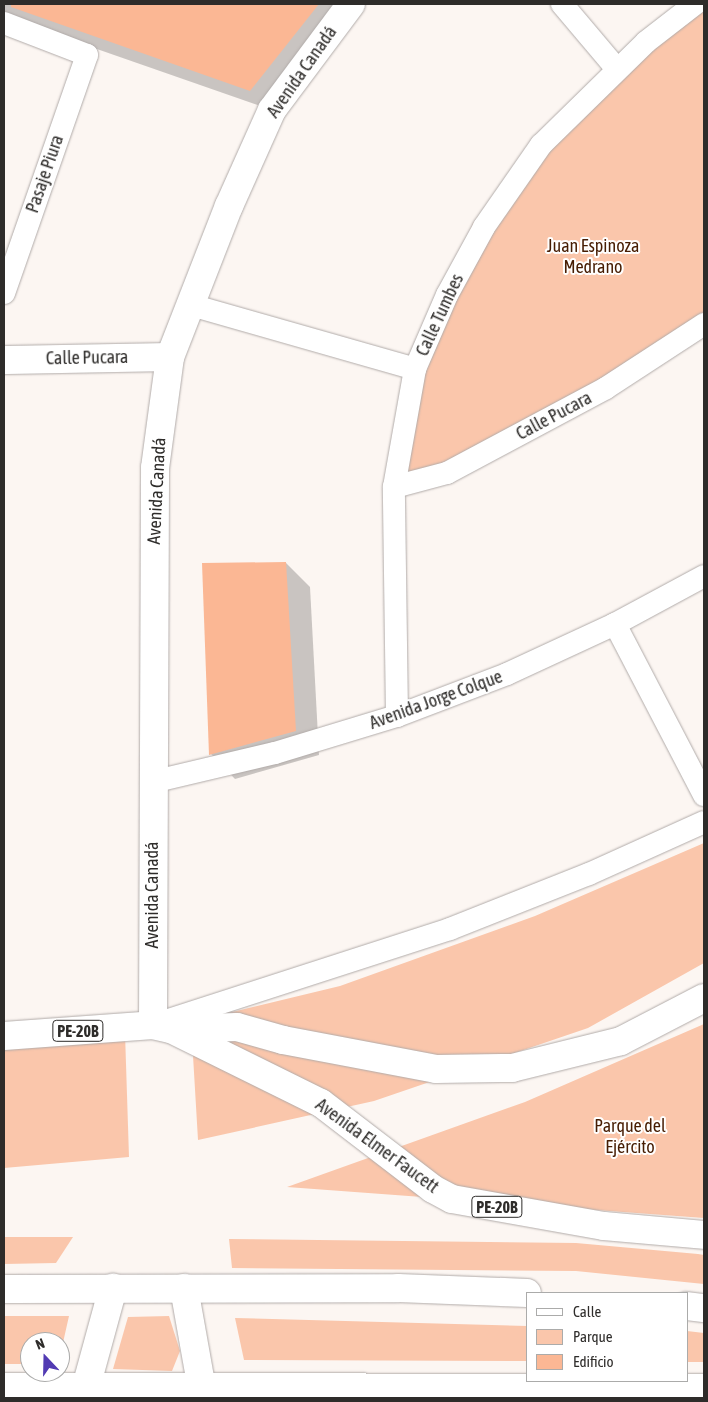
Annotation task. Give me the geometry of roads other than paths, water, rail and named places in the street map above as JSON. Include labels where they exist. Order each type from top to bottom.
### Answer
[{"type":"main road","name":"Avenida Canadá","points":[[162,1027],[152,782],[155,468],[170,357],[229,206],[272,110],[351,4]]},
{"type":"main road","name":"Calle Pucara","points":[[4,360],[170,357]]},
{"type":"main road","points":[[162,1027],[237,1027],[283,1040],[436,1069],[512,1068],[621,1041],[704,998]]},
{"type":"main road","name":"PE-20B","points":[[4,1036],[162,1027]]},
{"type":"main road","name":"Avenida Elmer Faucett","points":[[162,1027],[314,1099],[433,1189],[452,1199],[604,1226],[704,1235]]},
{"type":"main road","points":[[4,1288],[398,1288],[526,1293]]},
{"type":"main road","points":[[86,1392],[113,1288]]},
{"type":"main road","points":[[184,1288],[202,1389]]},
{"type":"main road","points":[[688,1306],[704,1308]]},
{"type":"main road","points":[[4,1387],[86,1392],[202,1389],[517,1392],[704,1388]]},
{"type":"street","points":[[562,4],[617,69]]},
{"type":"street","name":"Calle Tumbes","points":[[397,716],[394,487],[414,369],[447,295],[484,227],[541,145],[617,69],[695,4]]},
{"type":"street","name":"Pasaje Piura","points":[[4,23],[87,55],[4,293]]},
{"type":"street","points":[[190,305],[414,369]]},
{"type":"street","name":"Calle Pucara","points":[[394,487],[447,473],[606,388],[704,324]]},
{"type":"street","name":"Avenida Jorge Colque","points":[[152,782],[275,753],[397,716],[507,674],[615,624],[704,576]]},
{"type":"street","points":[[615,624],[704,796]]},
{"type":"street","points":[[162,1027],[450,929],[589,874],[704,822]]},
{"type":"park label","name":"Juan Espinoza Medrano","points":[[593,257]]},
{"type":"park label","name":"Parque del Ejército","points":[[630,1137]]}]
